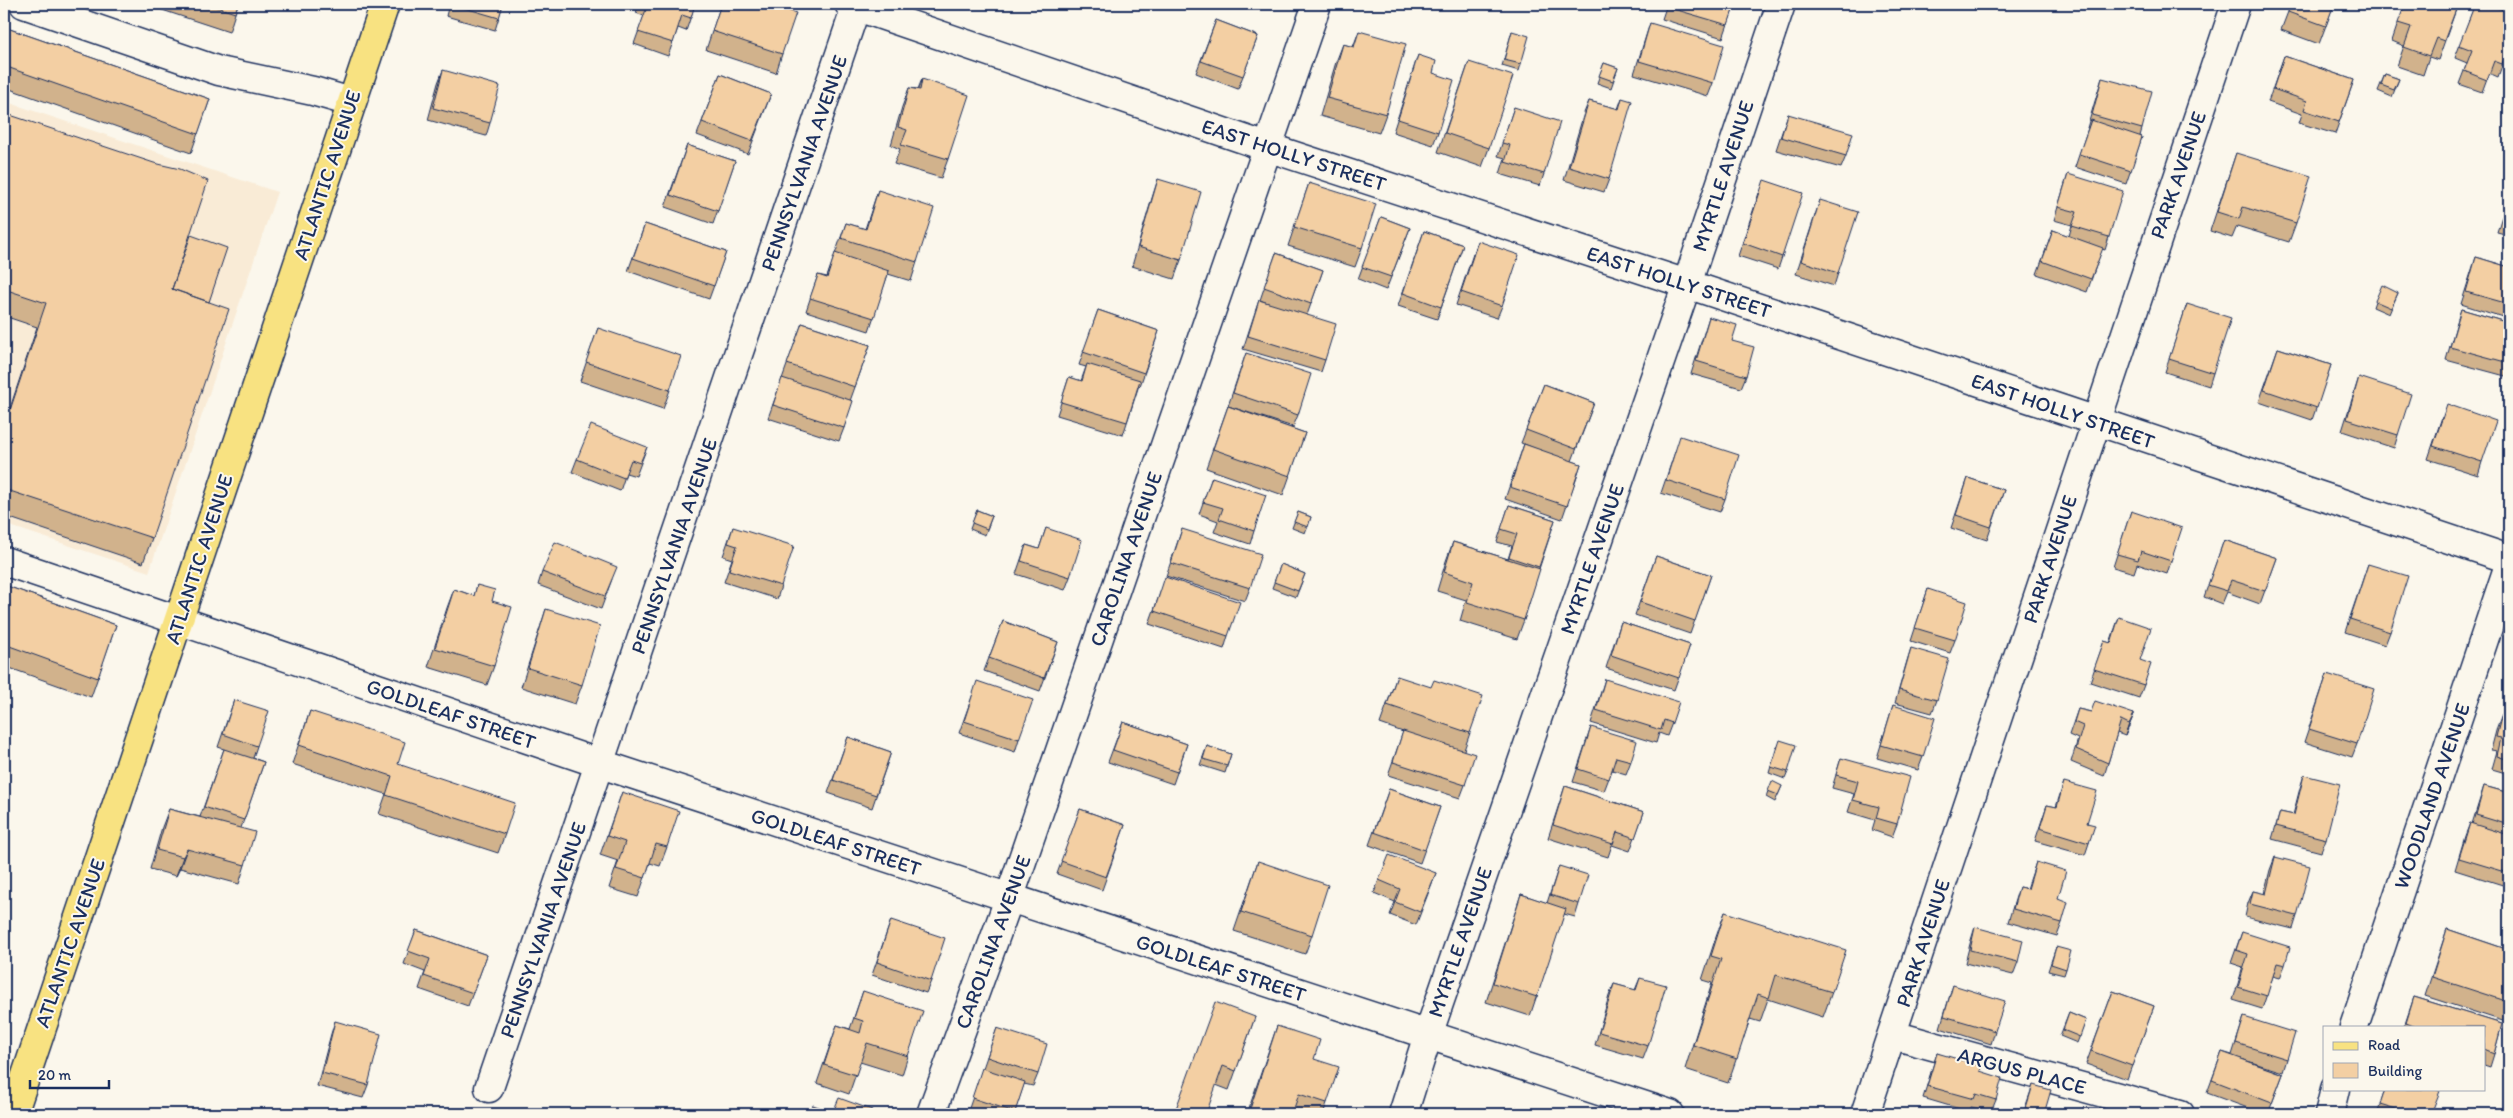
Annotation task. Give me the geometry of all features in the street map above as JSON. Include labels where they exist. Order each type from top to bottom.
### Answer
[{"type":"main road","name":"ATLANTIC AVENUE","points":[[13,1114],[385,4]]},
{"type":"street","points":[[24,4],[219,71],[351,102]]},
{"type":"street","name":"CAROLINA AVENUE","points":[[931,1114],[1009,899],[1317,4]]},
{"type":"street","name":"MYRTLE AVENUE","points":[[1403,1114],[1428,1035],[1688,284],[1781,4]]},
{"type":"street","name":"PARK AVENUE","points":[[1865,1114],[1893,1035],[2095,422],[2236,4]]},
{"type":"street","name":"EAST HOLLY STREET","points":[[854,5],[1267,147],[1688,284],[2509,560]]},
{"type":"street","name":"PENNSYLVANIA AVENUE","points":[[489,1088],[601,764],[854,5]]},
{"type":"street","name":"GOLDLEAF STREET","points":[[4,561],[178,622],[601,764],[1670,1114]]},
{"type":"street","name":"WOODLAND AVENUE","points":[[2354,1026],[2509,565]]},
{"type":"street","name":"ARGUS PLACE","points":[[1893,1035],[2180,1114]]},
{"type":"street","points":[[2329,1114],[2335,1090]]},
{"type":"shaded area","points":[[4,101],[277,192],[149,572],[4,524]]},
{"type":"building","points":[[208,4],[238,4],[235,13]]},
{"type":"building","points":[[451,4],[503,4],[499,18]]},
{"type":"building","points":[[648,4],[695,4],[691,18],[682,15],[673,43],[638,32]]},
{"type":"building","points":[[721,4],[769,4],[796,13],[782,54],[712,31]]},
{"type":"building","points":[[1668,4],[1735,4],[1728,25],[1667,7]]},
{"type":"building","points":[[2291,4],[2334,4],[2326,26],[2288,12]]},
{"type":"building","points":[[2405,4],[2458,4],[2444,41],[2436,38],[2429,56],[2404,47],[2411,27],[2398,23]]},
{"type":"building","points":[[2475,4],[2488,4],[2509,12],[2509,45],[2502,64],[2494,61],[2487,80],[2464,71],[2472,50],[2459,45]]},
{"type":"building","points":[[1216,20],[1258,36],[1243,76],[1201,61]]},
{"type":"building","points":[[1650,23],[1724,45],[1713,83],[1639,61]]},
{"type":"building","points":[[4,27],[210,99],[198,134],[4,66]]},
{"type":"building","points":[[1359,31],[1406,44],[1386,114],[1327,98],[1343,44],[1354,47]]},
{"type":"building","points":[[1512,31],[1529,36],[1521,64],[1504,60]]},
{"type":"building","points":[[1418,55],[1436,61],[1433,73],[1454,80],[1438,132],[1398,119]]},
{"type":"building","points":[[2284,56],[2354,80],[2339,122],[2304,110],[2307,101],[2273,89]]},
{"type":"building","points":[[1469,62],[1513,76],[1489,148],[1445,133]]},
{"type":"building","points":[[1604,63],[1618,68],[1613,81],[1599,76]]},
{"type":"building","points":[[443,70],[500,86],[490,123],[433,108]]},
{"type":"building","points":[[720,74],[771,94],[752,141],[702,122]]},
{"type":"building","points":[[2385,74],[2399,79],[2394,90],[2381,85]]},
{"type":"building","points":[[2102,78],[2152,91],[2142,129],[2092,115]]},
{"type":"building","points":[[922,79],[969,95],[948,159],[901,145],[907,130],[898,127],[909,88],[920,90]]},
{"type":"building","points":[[1622,98],[1632,101],[1609,179],[1569,167],[1589,101],[1619,109]]},
{"type":"building","points":[[1514,107],[1560,122],[1544,174],[1505,162],[1510,145],[1502,143]]},
{"type":"building","points":[[4,113],[154,163],[180,169],[208,181],[172,289],[229,309],[152,538],[4,489],[4,428],[46,303],[4,289]]},
{"type":"building","points":[[1788,114],[1853,133],[1846,156],[1781,137]]},
{"type":"building","points":[[2091,120],[2142,137],[2131,171],[2079,154]]},
{"type":"building","points":[[687,145],[735,161],[718,211],[670,195]]},
{"type":"building","points":[[2236,153],[2311,176],[2296,223],[2243,207],[2239,219],[2217,212]]},
{"type":"building","points":[[2068,174],[2123,191],[2109,237],[2072,226],[2077,212],[2058,207]]},
{"type":"building","points":[[1158,179],[1201,192],[1181,260],[1138,247]]},
{"type":"building","points":[[1764,180],[1803,193],[1782,257],[1743,243]]},
{"type":"building","points":[[1309,183],[1376,204],[1362,248],[1294,227]]},
{"type":"building","points":[[878,190],[934,208],[917,262],[841,238],[846,223],[866,229]]},
{"type":"building","points":[[2509,195],[2509,221],[2502,219]]},
{"type":"building","points":[[1820,200],[1858,212],[1838,273],[1801,261]]},
{"type":"building","points":[[1381,217],[1410,228],[1391,277],[1362,267]]},
{"type":"building","points":[[645,224],[726,252],[714,286],[633,258]]},
{"type":"building","points":[[2053,230],[2103,248],[2091,279],[2042,261]]},
{"type":"building","points":[[1424,231],[1463,245],[1441,307],[1403,293]]},
{"type":"building","points":[[191,235],[227,248],[209,302],[172,289]]},
{"type":"building","points":[[1478,241],[1519,255],[1502,306],[1461,292]]},
{"type":"building","points":[[835,253],[889,271],[874,318],[810,298],[818,275],[827,278]]},
{"type":"building","points":[[1276,253],[1323,270],[1311,304],[1264,287]]},
{"type":"building","points":[[2476,257],[2509,267],[2509,304],[2466,292]]},
{"type":"building","points":[[2382,285],[2398,293],[2391,308],[2375,301]]},
{"type":"building","points":[[1259,300],[1336,324],[1325,360],[1248,336]]},
{"type":"building","points":[[2187,304],[2231,318],[2213,373],[2169,359]]},
{"type":"building","points":[[2461,309],[2509,323],[2509,363],[2450,347]]},
{"type":"building","points":[[1098,310],[1159,331],[1144,373],[1083,352]]},
{"type":"building","points":[[1709,317],[1737,325],[1732,341],[1754,347],[1746,376],[1696,361]]},
{"type":"building","points":[[802,323],[870,345],[855,387],[787,364]]},
{"type":"building","points":[[598,328],[681,356],[670,390],[586,362]]},
{"type":"building","points":[[2278,348],[2331,365],[2317,408],[2264,390]]},
{"type":"building","points":[[1246,353],[1311,374],[1298,415],[1233,393]]},
{"type":"building","points":[[1087,364],[1140,380],[1127,422],[1061,402],[1069,377],[1082,381]]},
{"type":"building","points":[[2359,377],[2411,394],[2398,435],[2347,419]]},
{"type":"building","points":[[782,378],[853,401],[844,428],[773,405]]},
{"type":"building","points":[[1544,384],[1594,403],[1576,449],[1526,430]]},
{"type":"building","points":[[2447,404],[2496,421],[2482,462],[2433,446]]},
{"type":"building","points":[[1228,406],[1305,433],[1290,476],[1213,449]]},
{"type":"building","points":[[591,425],[647,447],[640,463],[631,460],[624,478],[577,459]]},
{"type":"building","points":[[1680,436],[1739,455],[1725,499],[1666,480]]},
{"type":"building","points":[[1524,444],[1581,464],[1567,506],[1510,487]]},
{"type":"building","points":[[1212,477],[1266,495],[1254,531],[1219,519],[1223,508],[1203,502]]},
{"type":"building","points":[[1968,478],[2004,490],[1991,527],[1956,515]]},
{"type":"building","points":[[1509,505],[1555,520],[1539,567],[1509,557],[1517,534],[1501,529]]},
{"type":"building","points":[[977,510],[992,516],[987,529],[972,523]]},
{"type":"building","points":[[2131,511],[2182,528],[2171,561],[2141,551],[2138,560],[2117,554]]},
{"type":"building","points":[[1298,512],[1311,517],[1308,527],[1294,522]]},
{"type":"building","points":[[733,527],[794,546],[781,586],[729,570],[737,546],[728,543]]},
{"type":"building","points":[[1046,528],[1082,540],[1070,577],[1021,561],[1026,545],[1039,549]]},
{"type":"building","points":[[1182,529],[1261,554],[1250,588],[1171,563]]},
{"type":"building","points":[[2224,540],[2277,558],[2265,591],[2231,580],[2227,591],[2208,585]]},
{"type":"building","points":[[555,542],[617,567],[605,596],[542,572]]},
{"type":"building","points":[[1453,542],[1540,569],[1524,620],[1467,602],[1473,582],[1444,572]]},
{"type":"building","points":[[1656,556],[1711,575],[1695,621],[1640,602]]},
{"type":"building","points":[[1281,564],[1305,574],[1298,591],[1274,582]]},
{"type":"building","points":[[2368,564],[2408,576],[2390,632],[2350,619]]},
{"type":"building","points":[[1165,577],[1240,602],[1228,636],[1154,611]]},
{"type":"building","points":[[4,585],[116,625],[98,678],[4,644]]},
{"type":"building","points":[[477,585],[495,590],[492,601],[512,607],[494,666],[435,648],[454,589],[474,596]]},
{"type":"building","points":[[1928,589],[1967,602],[1955,640],[1915,628]]},
{"type":"building","points":[[546,609],[600,626],[582,685],[528,668]]},
{"type":"building","points":[[2119,617],[2151,628],[2140,660],[2151,664],[2144,685],[2094,669],[2104,641],[2111,643]]},
{"type":"building","points":[[1003,621],[1058,642],[1044,678],[989,658]]},
{"type":"building","points":[[1621,622],[1690,645],[1679,678],[1611,655]]},
{"type":"building","points":[[1911,648],[1949,659],[1937,700],[1899,690]]},
{"type":"building","points":[[2327,674],[2374,689],[2357,744],[2309,729]]},
{"type":"building","points":[[1397,676],[1431,687],[1434,680],[1483,696],[1470,733],[1387,705]]},
{"type":"building","points":[[1605,679],[1679,702],[1672,723],[1664,720],[1661,730],[1596,710]]},
{"type":"building","points":[[977,681],[1033,700],[1019,739],[964,721]]},
{"type":"building","points":[[234,700],[269,711],[257,746],[223,734]]},
{"type":"building","points":[[2095,701],[2134,714],[2129,724],[2121,720],[2108,763],[2076,749],[2083,726],[2074,722],[2078,709],[2091,712]]},
{"type":"building","points":[[1893,705],[1935,718],[1923,757],[1881,745]]},
{"type":"building","points":[[310,711],[405,742],[398,764],[515,803],[505,834],[386,795],[392,776],[299,745]]},
{"type":"building","points":[[2502,714],[2509,716],[2509,760],[2497,756],[2501,738],[2496,737]]},
{"type":"building","points":[[1123,722],[1187,744],[1177,772],[1113,750]]},
{"type":"building","points":[[1591,727],[1637,741],[1631,761],[1616,757],[1609,779],[1578,769]]},
{"type":"building","points":[[1403,731],[1475,754],[1465,785],[1393,762]]},
{"type":"building","points":[[848,737],[891,752],[876,795],[833,780]]},
{"type":"building","points":[[1780,740],[1796,745],[1788,772],[1771,767]]},
{"type":"building","points":[[1207,746],[1231,754],[1227,766],[1203,759]]},
{"type":"building","points":[[224,749],[264,762],[244,820],[204,807]]},
{"type":"building","points":[[1841,758],[1910,777],[1897,824],[1876,818],[1879,807],[1853,800],[1858,781],[1836,775]]},
{"type":"building","points":[[2304,775],[2340,784],[2326,839],[2276,826],[2280,812],[2294,815]]},
{"type":"building","points":[[1772,781],[1782,786],[1778,795],[1768,791]]},
{"type":"building","points":[[2064,782],[2097,791],[2087,823],[2095,825],[2089,843],[2040,828],[2047,805],[2057,807]]},
{"type":"building","points":[[1565,786],[1644,812],[1635,838],[1617,832],[1613,844],[1553,825]]},
{"type":"building","points":[[2484,786],[2509,793],[2509,825],[2476,815]]},
{"type":"building","points":[[1389,789],[1440,807],[1425,850],[1374,832]]},
{"type":"building","points":[[622,792],[679,811],[667,847],[656,844],[645,878],[616,869],[625,842],[607,836]]},
{"type":"building","points":[[169,809],[255,832],[245,865],[187,849],[183,857],[157,850]]},
{"type":"building","points":[[1080,809],[1125,825],[1106,877],[1061,861]]},
{"type":"building","points":[[2470,823],[2509,835],[2509,873],[2459,858]]},
{"type":"building","points":[[1389,855],[1436,873],[1420,912],[1395,902],[1400,889],[1379,880]]},
{"type":"building","points":[[2275,857],[2310,866],[2297,916],[2250,904],[2253,891],[2266,894]]},
{"type":"building","points":[[1258,861],[1328,885],[1312,935],[1241,912]]},
{"type":"building","points":[[2036,862],[2066,871],[2058,898],[2068,902],[2062,923],[2013,909],[2019,887],[2028,889]]},
{"type":"building","points":[[1559,866],[1588,875],[1579,904],[1550,895]]},
{"type":"building","points":[[1521,894],[1566,909],[1537,997],[1493,983]]},
{"type":"building","points":[[1725,912],[1846,950],[1832,992],[1776,975],[1769,998],[1758,994],[1737,1059],[1693,1045],[1721,959],[1711,956]]},
{"type":"building","points":[[891,920],[945,938],[931,981],[877,962]]},
{"type":"building","points":[[1975,927],[2023,940],[2018,962],[1970,950]]},
{"type":"building","points":[[2447,929],[2509,950],[2509,1002],[2432,977]]},
{"type":"building","points":[[416,930],[487,955],[473,993],[424,976],[430,959],[408,951]]},
{"type":"building","points":[[2242,932],[2290,947],[2285,965],[2277,963],[2267,996],[2238,987],[2248,954],[2236,950]]},
{"type":"building","points":[[2056,947],[2071,951],[2066,969],[2051,964]]},
{"type":"building","points":[[1640,978],[1666,985],[1648,1046],[1599,1032],[1614,984],[1636,990]]},
{"type":"building","points":[[1953,985],[2005,1001],[1995,1031],[1944,1016]]},
{"type":"building","points":[[863,991],[923,1011],[908,1056],[867,1043],[856,1075],[824,1065],[837,1025],[860,1033],[863,1021],[854,1018]]},
{"type":"building","points":[[2113,991],[2154,1006],[2132,1066],[2091,1051]]},
{"type":"building","points":[[2414,997],[2502,1024],[2494,1054],[2486,1051],[2486,1026],[2414,1026],[2406,1023]]},
{"type":"building","points":[[1215,1002],[1255,1017],[1236,1071],[1223,1066],[1206,1114],[1174,1114]]},
{"type":"building","points":[[2069,1013],[2086,1020],[2080,1037],[2063,1030]]},
{"type":"building","points":[[2244,1017],[2295,1033],[2287,1059],[2236,1043]]},
{"type":"building","points":[[335,1021],[381,1034],[368,1085],[322,1073]]},
{"type":"building","points":[[1277,1026],[1320,1040],[1314,1059],[1339,1067],[1327,1103],[1299,1094],[1292,1114],[1257,1114],[1249,1112]]},
{"type":"building","points":[[997,1028],[1047,1044],[1038,1074],[987,1057]]},
{"type":"building","points":[[2222,1052],[2283,1074],[2272,1103],[2212,1080]]},
{"type":"building","points":[[1937,1053],[1982,1066],[1980,1071],[2002,1078],[1996,1100],[1976,1094],[1974,1099],[1927,1086]]},
{"type":"building","points":[[982,1068],[1025,1082],[1015,1112],[972,1098]]},
{"type":"building","points":[[2033,1085],[2051,1090],[2044,1114],[2024,1114]]},
{"type":"building","points":[[2385,1090],[2440,1091],[2431,1114],[2412,1114],[2380,1104]]},
{"type":"building","points":[[839,1098],[872,1110],[871,1114],[810,1114],[813,1105],[833,1112]]},
{"type":"building","points":[[1516,1107],[1536,1114],[1513,1114]]}]
